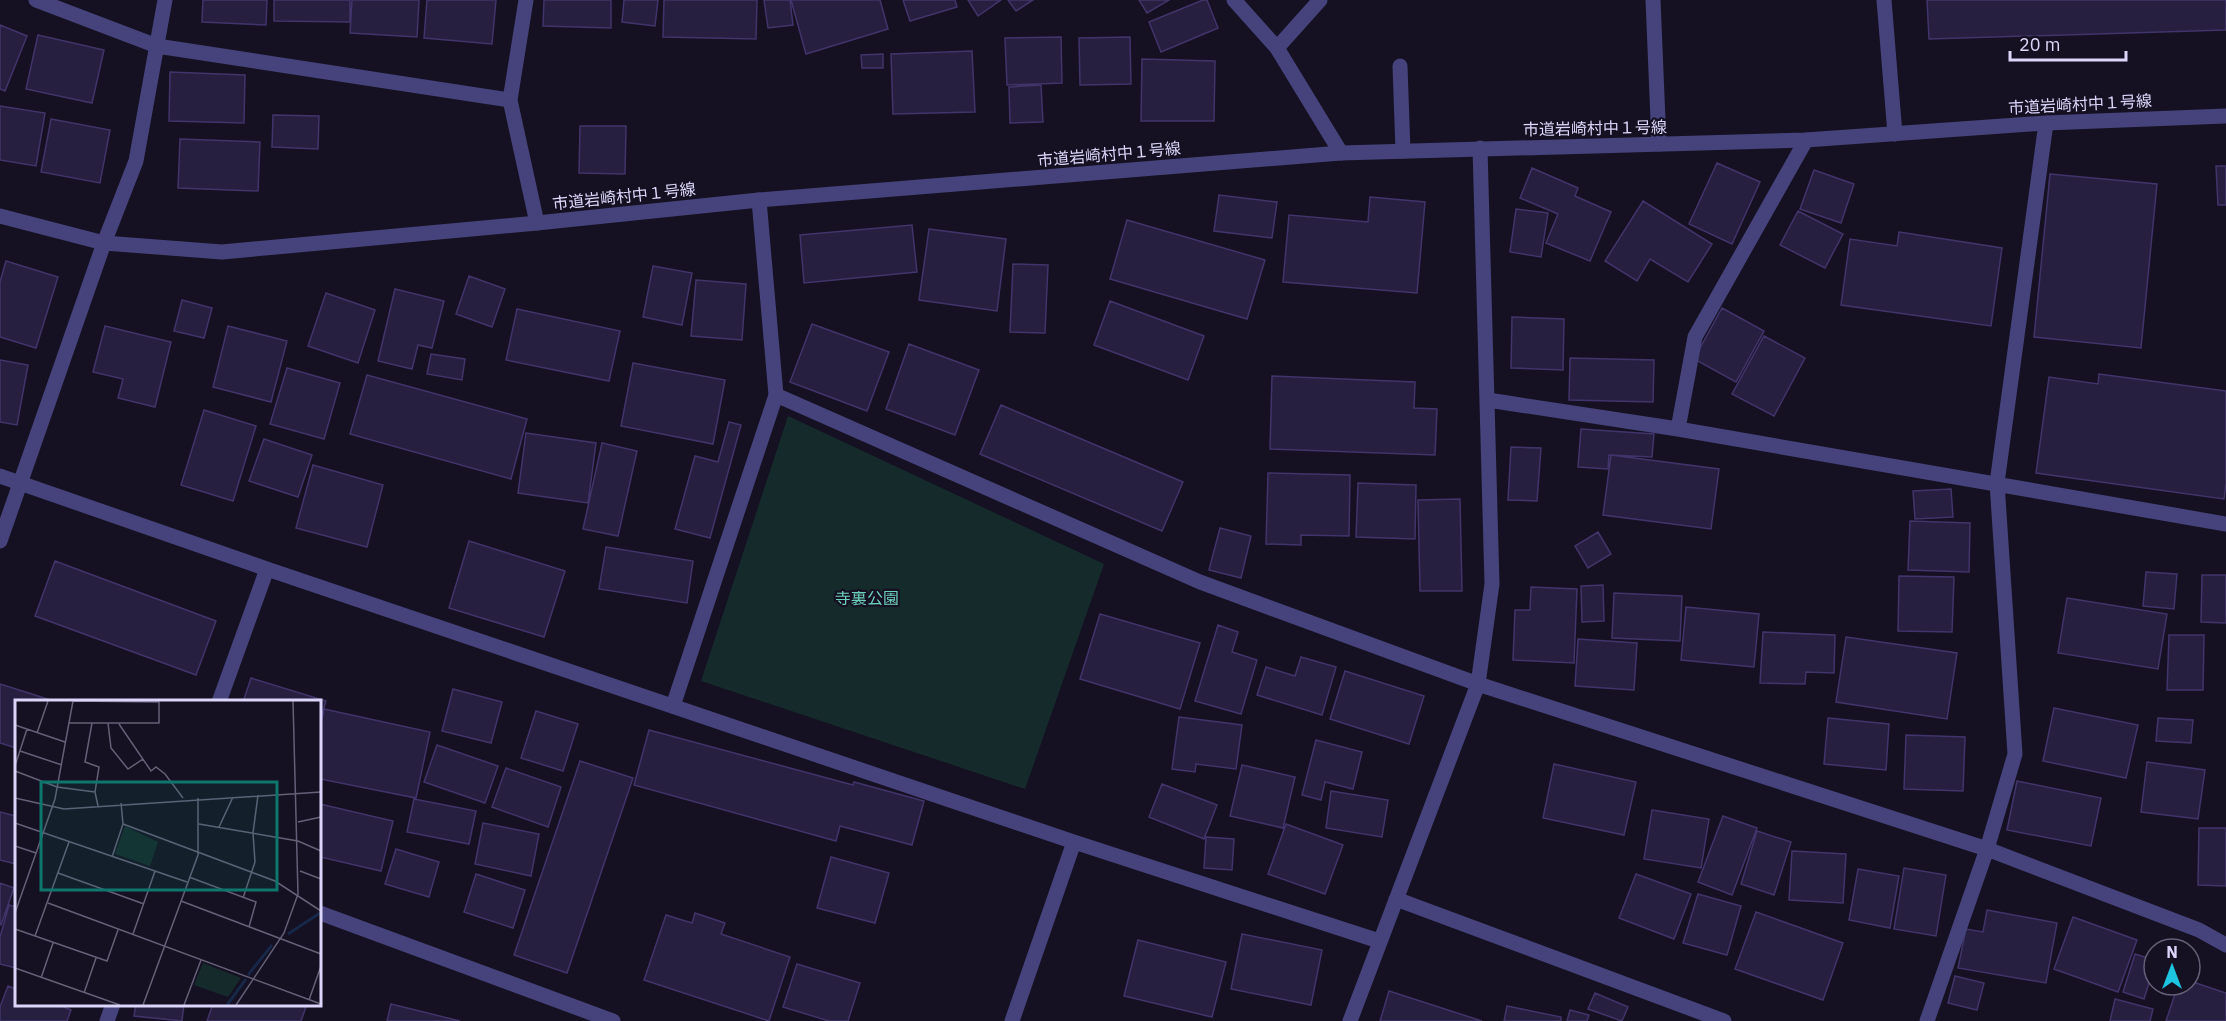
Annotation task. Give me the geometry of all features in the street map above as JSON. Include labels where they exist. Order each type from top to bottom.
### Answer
[{"type":"street","points":[[36,0],[157,46],[510,99]]},
{"type":"street","points":[[0,541],[104,243],[136,161],[165,0]]},
{"type":"street","points":[[526,0],[510,99],[537,223]]},
{"type":"street","points":[[1234,0],[1277,48],[1341,153]]},
{"type":"street","points":[[1277,48],[1320,0]]},
{"type":"street","points":[[1653,0],[1659,144]]},
{"type":"street","points":[[1884,0],[1895,134]]},
{"type":"street","points":[[1400,66],[1403,151]]},
{"type":"street","name":"市道岩崎村中１号線","points":[[0,216],[104,243],[222,252],[759,200],[1341,153],[1806,140],[2046,123],[2226,116]]},
{"type":"street","points":[[1927,1021],[1987,849],[2015,754],[1996,483],[2046,123]]},
{"type":"street","points":[[1678,429],[1695,337],[1806,140]]},
{"type":"street","points":[[1350,1021],[1478,684],[1492,584],[1480,148]]},
{"type":"street","points":[[674,706],[776,395],[759,200]]},
{"type":"street","points":[[776,395],[1200,582],[1478,684],[1987,849],[2199,930],[2226,945]]},
{"type":"street","points":[[1488,400],[1678,429],[2226,524]]},
{"type":"street","points":[[0,476],[267,569],[1074,842],[1379,941]]},
{"type":"street","points":[[220,700],[267,569]]},
{"type":"street","points":[[1012,1021],[1074,842]]},
{"type":"street","points":[[1396,898],[1724,1021]]},
{"type":"street","points":[[321,913],[613,1021]]},
{"type":"street","points":[[107,1021],[113,1006]]},
{"type":"green space","name":"寺裏公園","points":[[788,416],[1104,564],[1025,789],[701,681]]},
{"type":"building","points":[[203,0],[267,0],[266,25],[202,22]]},
{"type":"building","points":[[274,0],[350,0],[350,22],[274,21]]},
{"type":"building","points":[[352,0],[419,0],[417,37],[350,33]]},
{"type":"building","points":[[427,0],[496,0],[492,44],[424,38]]},
{"type":"building","points":[[544,0],[611,0],[611,28],[543,26]]},
{"type":"building","points":[[624,0],[658,0],[655,26],[622,22]]},
{"type":"building","points":[[664,0],[757,0],[756,39],[663,37]]},
{"type":"building","points":[[764,0],[790,0],[793,25],[768,28]]},
{"type":"building","points":[[791,0],[880,0],[888,29],[806,54]]},
{"type":"building","points":[[903,0],[955,0],[957,7],[910,21]]},
{"type":"building","points":[[968,0],[1001,0],[978,16]]},
{"type":"building","points":[[1008,0],[1033,0],[1016,11]]},
{"type":"building","points":[[1139,0],[1169,0],[1147,13]]},
{"type":"building","points":[[1207,0],[1218,28],[1161,52],[1149,22]]},
{"type":"building","points":[[1927,0],[2226,0],[2226,30],[1929,39]]},
{"type":"building","points":[[0,25],[27,36],[5,91],[0,89]]},
{"type":"building","points":[[38,35],[104,50],[92,103],[26,89]]},
{"type":"building","points":[[1061,37],[1062,83],[1007,85],[1005,38]]},
{"type":"building","points":[[1130,37],[1131,84],[1080,85],[1079,38]]},
{"type":"building","points":[[972,51],[975,112],[893,114],[891,54]]},
{"type":"building","points":[[883,54],[883,68],[862,68],[861,55]]},
{"type":"building","points":[[1142,59],[1215,61],[1214,121],[1141,121]]},
{"type":"building","points":[[170,72],[245,75],[244,123],[169,121]]},
{"type":"building","points":[[1041,85],[1043,122],[1010,123],[1009,87]]},
{"type":"building","points":[[0,106],[45,113],[36,166],[0,160]]},
{"type":"building","points":[[273,115],[319,116],[318,149],[272,147]]},
{"type":"building","points":[[51,119],[110,130],[100,183],[41,172]]},
{"type":"building","points":[[580,126],[626,126],[625,174],[579,173]]},
{"type":"building","points":[[180,139],[260,142],[258,191],[178,188]]},
{"type":"building","points":[[1717,163],[1760,182],[1732,244],[1689,224]]},
{"type":"building","points":[[2216,166],[2226,166],[2226,205],[2218,205]]},
{"type":"building","points":[[1532,168],[1578,188],[1575,196],[1611,212],[1590,261],[1546,243],[1558,214],[1520,198]]},
{"type":"building","points":[[1814,170],[1854,184],[1841,223],[1800,209]]},
{"type":"building","points":[[2050,174],[2157,184],[2141,348],[2034,337]]},
{"type":"building","points":[[1219,195],[1277,202],[1272,238],[1214,231]]},
{"type":"building","points":[[1370,197],[1425,202],[1417,293],[1283,282],[1289,215],[1368,222]]},
{"type":"building","points":[[1643,201],[1712,244],[1688,282],[1650,259],[1637,281],[1605,261]]},
{"type":"building","points":[[1516,209],[1548,213],[1541,257],[1510,252]]},
{"type":"building","points":[[1798,211],[1843,234],[1825,268],[1780,245]]},
{"type":"building","points":[[1127,220],[1265,260],[1247,319],[1110,279]]},
{"type":"building","points":[[912,225],[917,272],[804,283],[800,235]]},
{"type":"building","points":[[929,229],[1006,239],[997,311],[919,300]]},
{"type":"building","points":[[1899,232],[2002,248],[1991,326],[1841,305],[1850,239],[1897,246]]},
{"type":"building","points":[[6,261],[58,277],[36,348],[0,337],[0,282]]},
{"type":"building","points":[[1013,264],[1048,265],[1045,333],[1010,332]]},
{"type":"building","points":[[653,266],[692,273],[682,325],[643,317]]},
{"type":"building","points":[[469,276],[505,289],[492,327],[456,314]]},
{"type":"building","points":[[696,280],[746,284],[742,340],[691,336]]},
{"type":"building","points":[[395,289],[444,301],[432,348],[418,345],[412,369],[378,361]]},
{"type":"building","points":[[326,293],[375,310],[358,363],[308,346]]},
{"type":"building","points":[[182,300],[212,308],[204,338],[174,331]]},
{"type":"building","points":[[1110,301],[1204,336],[1188,380],[1094,345]]},
{"type":"building","points":[[1722,308],[1764,331],[1736,382],[1694,359]]},
{"type":"building","points":[[517,309],[620,331],[609,381],[506,360]]},
{"type":"building","points":[[1512,317],[1564,319],[1563,370],[1511,368]]},
{"type":"building","points":[[812,324],[889,352],[867,411],[790,382]]},
{"type":"building","points":[[105,326],[171,342],[155,407],[118,398],[123,379],[93,372]]},
{"type":"building","points":[[228,326],[287,341],[271,402],[213,387]]},
{"type":"building","points":[[1764,336],[1805,358],[1774,416],[1732,394]]},
{"type":"building","points":[[909,344],[979,370],[955,435],[886,409]]},
{"type":"building","points":[[431,354],[465,359],[462,380],[427,374]]},
{"type":"building","points":[[1570,358],[1654,360],[1653,402],[1569,400]]},
{"type":"building","points":[[0,360],[28,365],[17,425],[0,422]]},
{"type":"building","points":[[633,363],[725,380],[713,444],[621,426]]},
{"type":"building","points":[[287,368],[340,383],[324,439],[270,424]]},
{"type":"building","points":[[2099,374],[2226,391],[2224,499],[2036,473],[2049,377],[2098,384]]},
{"type":"building","points":[[367,375],[527,419],[511,479],[350,434]]},
{"type":"building","points":[[1272,376],[1415,382],[1414,408],[1437,409],[1435,455],[1270,449]]},
{"type":"building","points":[[1001,405],[1183,482],[1162,531],[980,454]]},
{"type":"building","points":[[204,410],[256,426],[233,501],[181,485]]},
{"type":"building","points":[[729,422],[741,425],[710,538],[675,529],[695,456],[718,462]]},
{"type":"building","points":[[1581,429],[1654,434],[1652,457],[1609,455],[1608,469],[1578,467]]},
{"type":"building","points":[[526,433],[596,443],[588,503],[518,493]]},
{"type":"building","points":[[264,439],[312,455],[298,497],[249,481]]},
{"type":"building","points":[[602,443],[637,451],[618,536],[583,529]]},
{"type":"building","points":[[1511,447],[1541,448],[1537,501],[1508,500]]},
{"type":"building","points":[[1611,455],[1719,469],[1711,529],[1603,515]]},
{"type":"building","points":[[313,465],[383,485],[367,547],[296,528]]},
{"type":"building","points":[[1268,473],[1350,475],[1349,536],[1301,535],[1301,545],[1266,544]]},
{"type":"building","points":[[1358,483],[1416,485],[1415,539],[1356,537]]},
{"type":"building","points":[[1951,489],[1953,517],[1915,519],[1913,491]]},
{"type":"building","points":[[1460,499],[1462,591],[1420,591],[1418,500]]},
{"type":"building","points":[[1910,521],[1970,523],[1969,572],[1908,570]]},
{"type":"building","points":[[1220,528],[1251,536],[1241,578],[1209,570]]},
{"type":"building","points":[[1598,532],[1611,554],[1588,568],[1575,546]]},
{"type":"building","points":[[469,541],[565,571],[544,637],[449,608]]},
{"type":"building","points":[[606,547],[693,561],[687,603],[599,589]]},
{"type":"building","points":[[55,561],[216,621],[196,675],[35,616]]},
{"type":"building","points":[[2146,572],[2177,574],[2174,609],[2143,606]]},
{"type":"building","points":[[2202,575],[2226,575],[2226,623],[2201,622]]},
{"type":"building","points":[[1899,576],[1954,577],[1952,632],[1898,631]]},
{"type":"building","points":[[1603,585],[1604,621],[1582,622],[1581,586]]},
{"type":"building","points":[[1531,587],[1577,589],[1574,663],[1513,660],[1515,610],[1530,610]]},
{"type":"building","points":[[1614,593],[1682,596],[1680,641],[1612,638]]},
{"type":"building","points":[[2067,598],[2167,614],[2158,669],[2058,653]]},
{"type":"building","points":[[1686,607],[1759,614],[1754,667],[1681,660]]},
{"type":"building","points":[[1100,614],[1200,643],[1180,709],[1080,679]]},
{"type":"building","points":[[1218,625],[1238,632],[1232,652],[1257,660],[1241,714],[1195,701]]},
{"type":"building","points":[[1763,632],[1835,635],[1834,673],[1806,672],[1805,684],[1760,683]]},
{"type":"building","points":[[2169,635],[2204,635],[2203,690],[2167,690]]},
{"type":"building","points":[[1846,637],[1957,653],[1947,719],[1836,702]]},
{"type":"building","points":[[1578,639],[1637,643],[1634,690],[1575,686]]},
{"type":"building","points":[[1301,657],[1336,667],[1322,715],[1257,695],[1266,667],[1295,676]]},
{"type":"building","points":[[1345,671],[1424,696],[1409,744],[1330,719]]},
{"type":"building","points":[[251,678],[326,701],[321,718],[321,700],[244,700]]},
{"type":"building","points":[[0,684],[51,700],[15,700],[15,748],[0,743]]},
{"type":"building","points":[[453,689],[502,702],[491,743],[442,731]]},
{"type":"building","points":[[2054,708],[2138,725],[2126,778],[2043,761]]},
{"type":"building","points":[[324,709],[430,732],[416,798],[321,779],[321,724]]},
{"type":"building","points":[[536,711],[578,724],[563,771],[521,758]]},
{"type":"building","points":[[1179,717],[1242,725],[1236,769],[1196,764],[1195,772],[1172,769]]},
{"type":"building","points":[[1828,718],[1889,724],[1886,770],[1824,764]]},
{"type":"building","points":[[2158,718],[2193,720],[2191,743],[2156,741]]},
{"type":"building","points":[[649,730],[853,785],[854,782],[924,801],[912,845],[840,826],[836,841],[634,785]]},
{"type":"building","points":[[1906,735],[1965,737],[1963,791],[1904,789]]},
{"type":"building","points":[[1316,740],[1362,752],[1353,789],[1325,782],[1321,800],[1302,795]]},
{"type":"building","points":[[437,745],[498,766],[485,803],[424,782]]},
{"type":"building","points":[[580,761],[633,778],[567,973],[514,955]]},
{"type":"building","points":[[2147,762],[2205,770],[2198,819],[2141,812]]},
{"type":"building","points":[[1554,764],[1636,782],[1624,835],[1543,818]]},
{"type":"building","points":[[1242,765],[1295,777],[1283,828],[1230,816]]},
{"type":"building","points":[[506,768],[561,787],[548,827],[492,807]]},
{"type":"building","points":[[2017,781],[2101,798],[2091,846],[2007,830]]},
{"type":"building","points":[[1162,784],[1217,805],[1204,839],[1149,817]]},
{"type":"building","points":[[1331,791],[1388,800],[1382,837],[1326,828]]},
{"type":"building","points":[[414,799],[476,811],[469,844],[407,832]]},
{"type":"building","points":[[321,804],[393,821],[381,871],[321,857]]},
{"type":"building","points":[[1652,810],[1709,819],[1701,868],[1644,859]]},
{"type":"building","points":[[0,812],[15,816],[15,864],[0,860]]},
{"type":"building","points":[[1723,816],[1757,828],[1732,895],[1698,882]]},
{"type":"building","points":[[483,823],[539,834],[531,876],[475,864]]},
{"type":"building","points":[[1286,824],[1343,845],[1325,894],[1268,874]]},
{"type":"building","points":[[2199,828],[2226,828],[2226,886],[2198,885]]},
{"type":"building","points":[[1757,831],[1791,842],[1774,895],[1741,884]]},
{"type":"building","points":[[1206,837],[1234,839],[1232,870],[1204,868]]},
{"type":"building","points":[[396,849],[439,862],[429,897],[385,884]]},
{"type":"building","points":[[1792,851],[1846,854],[1843,903],[1789,900]]},
{"type":"building","points":[[831,857],[889,873],[875,923],[817,908]]},
{"type":"building","points":[[1904,868],[1946,875],[1936,936],[1894,929]]},
{"type":"building","points":[[1858,869],[1899,876],[1890,928],[1849,920]]},
{"type":"building","points":[[476,874],[525,890],[513,928],[464,912]]},
{"type":"building","points":[[1636,874],[1691,894],[1674,939],[1619,918]]},
{"type":"building","points":[[0,883],[14,888],[1,925],[0,924]]},
{"type":"building","points":[[1698,894],[1741,906],[1727,955],[1683,943]]},
{"type":"building","points":[[9,905],[15,907],[15,968],[0,964],[0,937]]},
{"type":"building","points":[[1987,910],[2057,923],[2046,983],[1958,968],[1966,929],[1983,932]]},
{"type":"building","points":[[1756,912],[1843,943],[1823,1000],[1735,969]]},
{"type":"building","points":[[695,913],[725,923],[721,934],[790,957],[769,1021],[644,980],[666,915],[692,923]]},
{"type":"building","points":[[2073,917],[2137,940],[2118,992],[2054,969]]},
{"type":"building","points":[[1242,934],[1322,950],[1311,1005],[1231,989]]},
{"type":"building","points":[[1138,940],[1226,962],[1212,1017],[1124,996]]},
{"type":"building","points":[[2135,954],[2142,956],[2142,997],[2145,997],[2144,999],[2123,992]]},
{"type":"building","points":[[797,964],[860,983],[848,1021],[829,1021],[783,1007]]},
{"type":"building","points":[[1955,976],[1984,983],[1977,1010],[1948,1003]]},
{"type":"building","points":[[2202,985],[2226,993],[2226,1021],[2166,1021],[2174,997],[2202,997]]},
{"type":"building","points":[[8,986],[15,989],[15,1006],[62,1006],[71,1010],[67,1021],[0,1021],[0,1007]]},
{"type":"building","points":[[1389,991],[1482,1021],[1380,1021]]},
{"type":"building","points":[[1595,993],[1628,1007],[1622,1021],[1588,1009]]},
{"type":"building","points":[[2115,999],[2153,1009],[2150,1021],[2110,1021]]},
{"type":"building","points":[[391,1004],[460,1021],[387,1021]]},
{"type":"building","points":[[136,1006],[184,1006],[182,1021],[134,1016]]},
{"type":"building","points":[[212,1006],[306,1006],[301,1021],[207,1021]]},
{"type":"building","points":[[1507,1006],[1561,1017],[1561,1021],[1504,1021]]},
{"type":"building","points":[[1570,1010],[1589,1015],[1587,1021],[1567,1021]]}]
